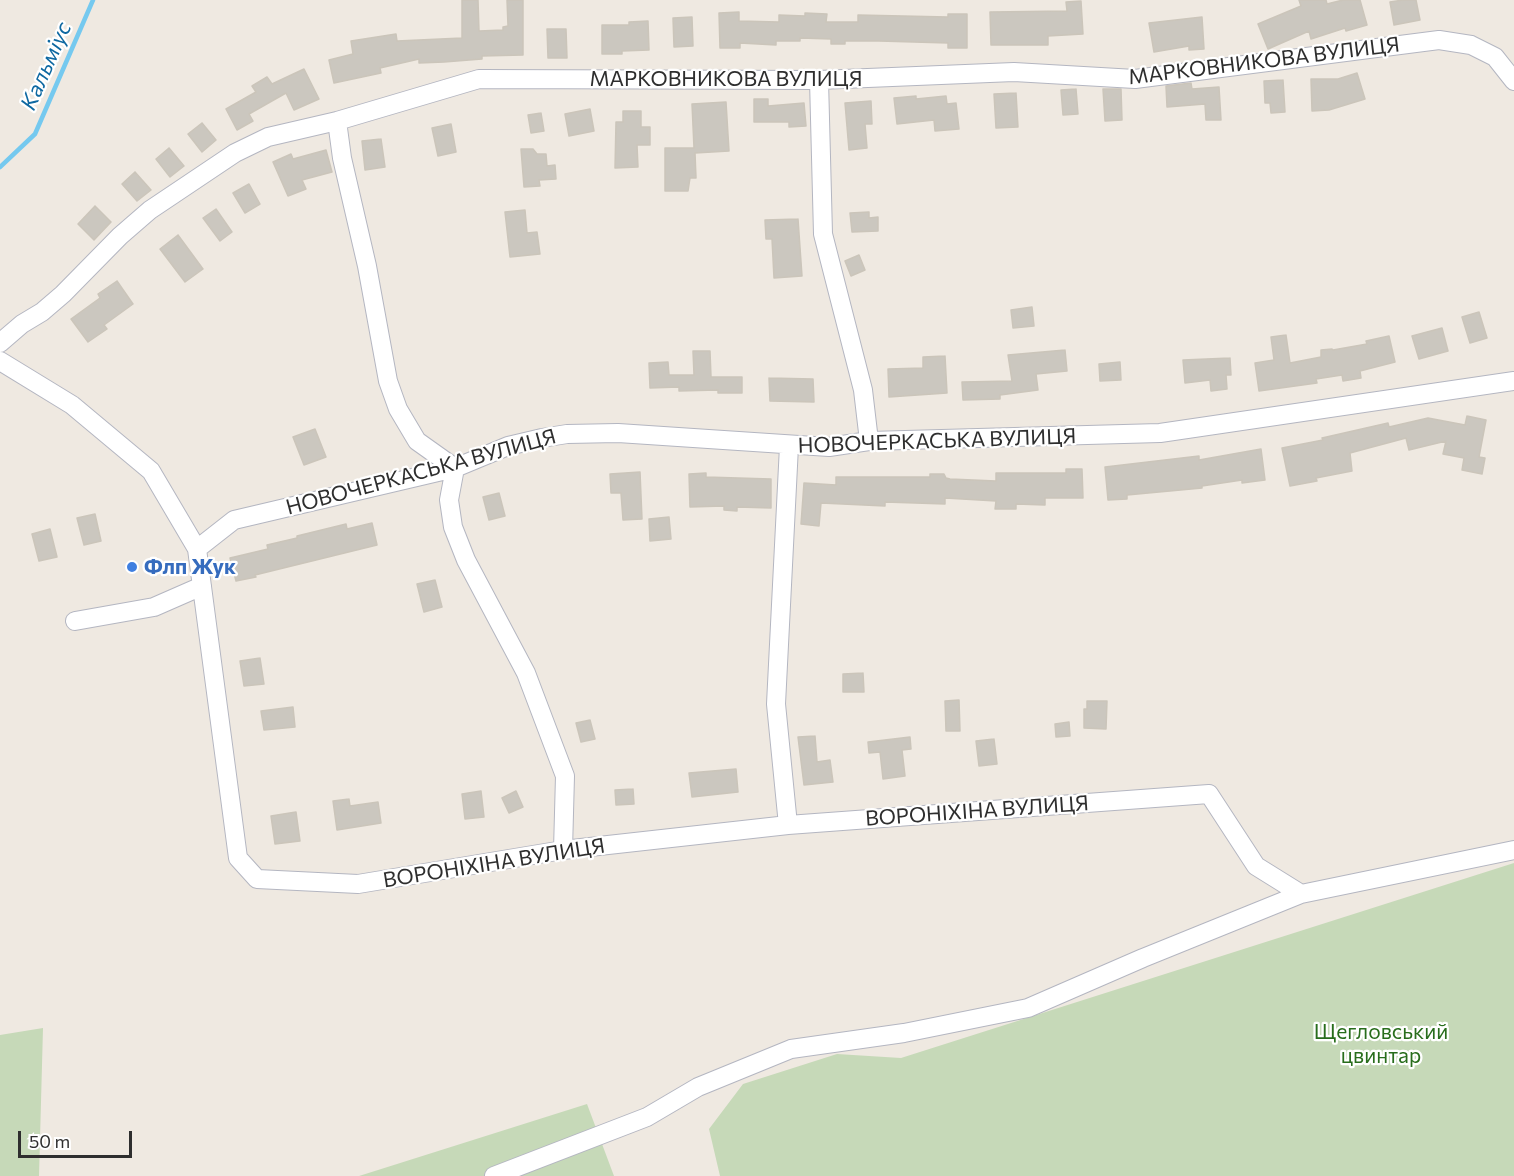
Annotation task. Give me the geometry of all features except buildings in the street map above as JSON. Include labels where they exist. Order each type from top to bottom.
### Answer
[{"type":"street","name":"МАРКОВНИКОВА ВУЛИЦЯ","points":[[0,343],[63,294],[120,236],[150,210],[235,153],[268,137],[337,121],[479,79],[819,80],[1014,72],[1135,79],[1439,40],[1471,45],[1494,57],[1514,81]]},
{"type":"street","points":[[819,80],[823,234],[863,390],[869,441]]},
{"type":"street","points":[[337,121],[342,158],[367,266],[388,381],[398,409],[417,441],[455,468],[449,500],[453,527],[466,560],[526,673],[565,776],[563,850]]},
{"type":"street","name":"ВОРОНІХІНА ВУЛИЦЯ","points":[[0,361],[72,405],[151,471],[198,549],[238,858],[256,879],[358,884],[563,850],[788,825],[1209,794],[1256,866],[1300,894]]},
{"type":"street","name":"НОВОЧЕРКАСЬКА ВУЛИЦЯ","points":[[198,549],[234,520],[455,468],[508,446],[567,434],[618,433],[829,447],[869,441],[1160,434],[1514,381]]},
{"type":"street","points":[[788,825],[777,704],[789,446]]},
{"type":"street","points":[[75,621],[154,607],[202,586]]},
{"type":"street","points":[[494,1176],[647,1117],[698,1087],[791,1049],[904,1033],[1028,1008],[1300,894],[1514,850]]},
{"type":"green space","name":"Щегловський цвинтар","points":[[1514,863],[1514,1176],[720,1176],[709,1129],[743,1084],[837,1054],[901,1058]]},
{"type":"green space","points":[[43,1028],[39,1176],[0,1176],[0,1035]]},
{"type":"green space","points":[[587,1104],[614,1176],[359,1176]]},
{"type":"waterway","name":"Кальміус","points":[[0,167],[35,134],[93,0]]},
{"type":"place","name":"Флп Жук","points":[[132,567]]}]
